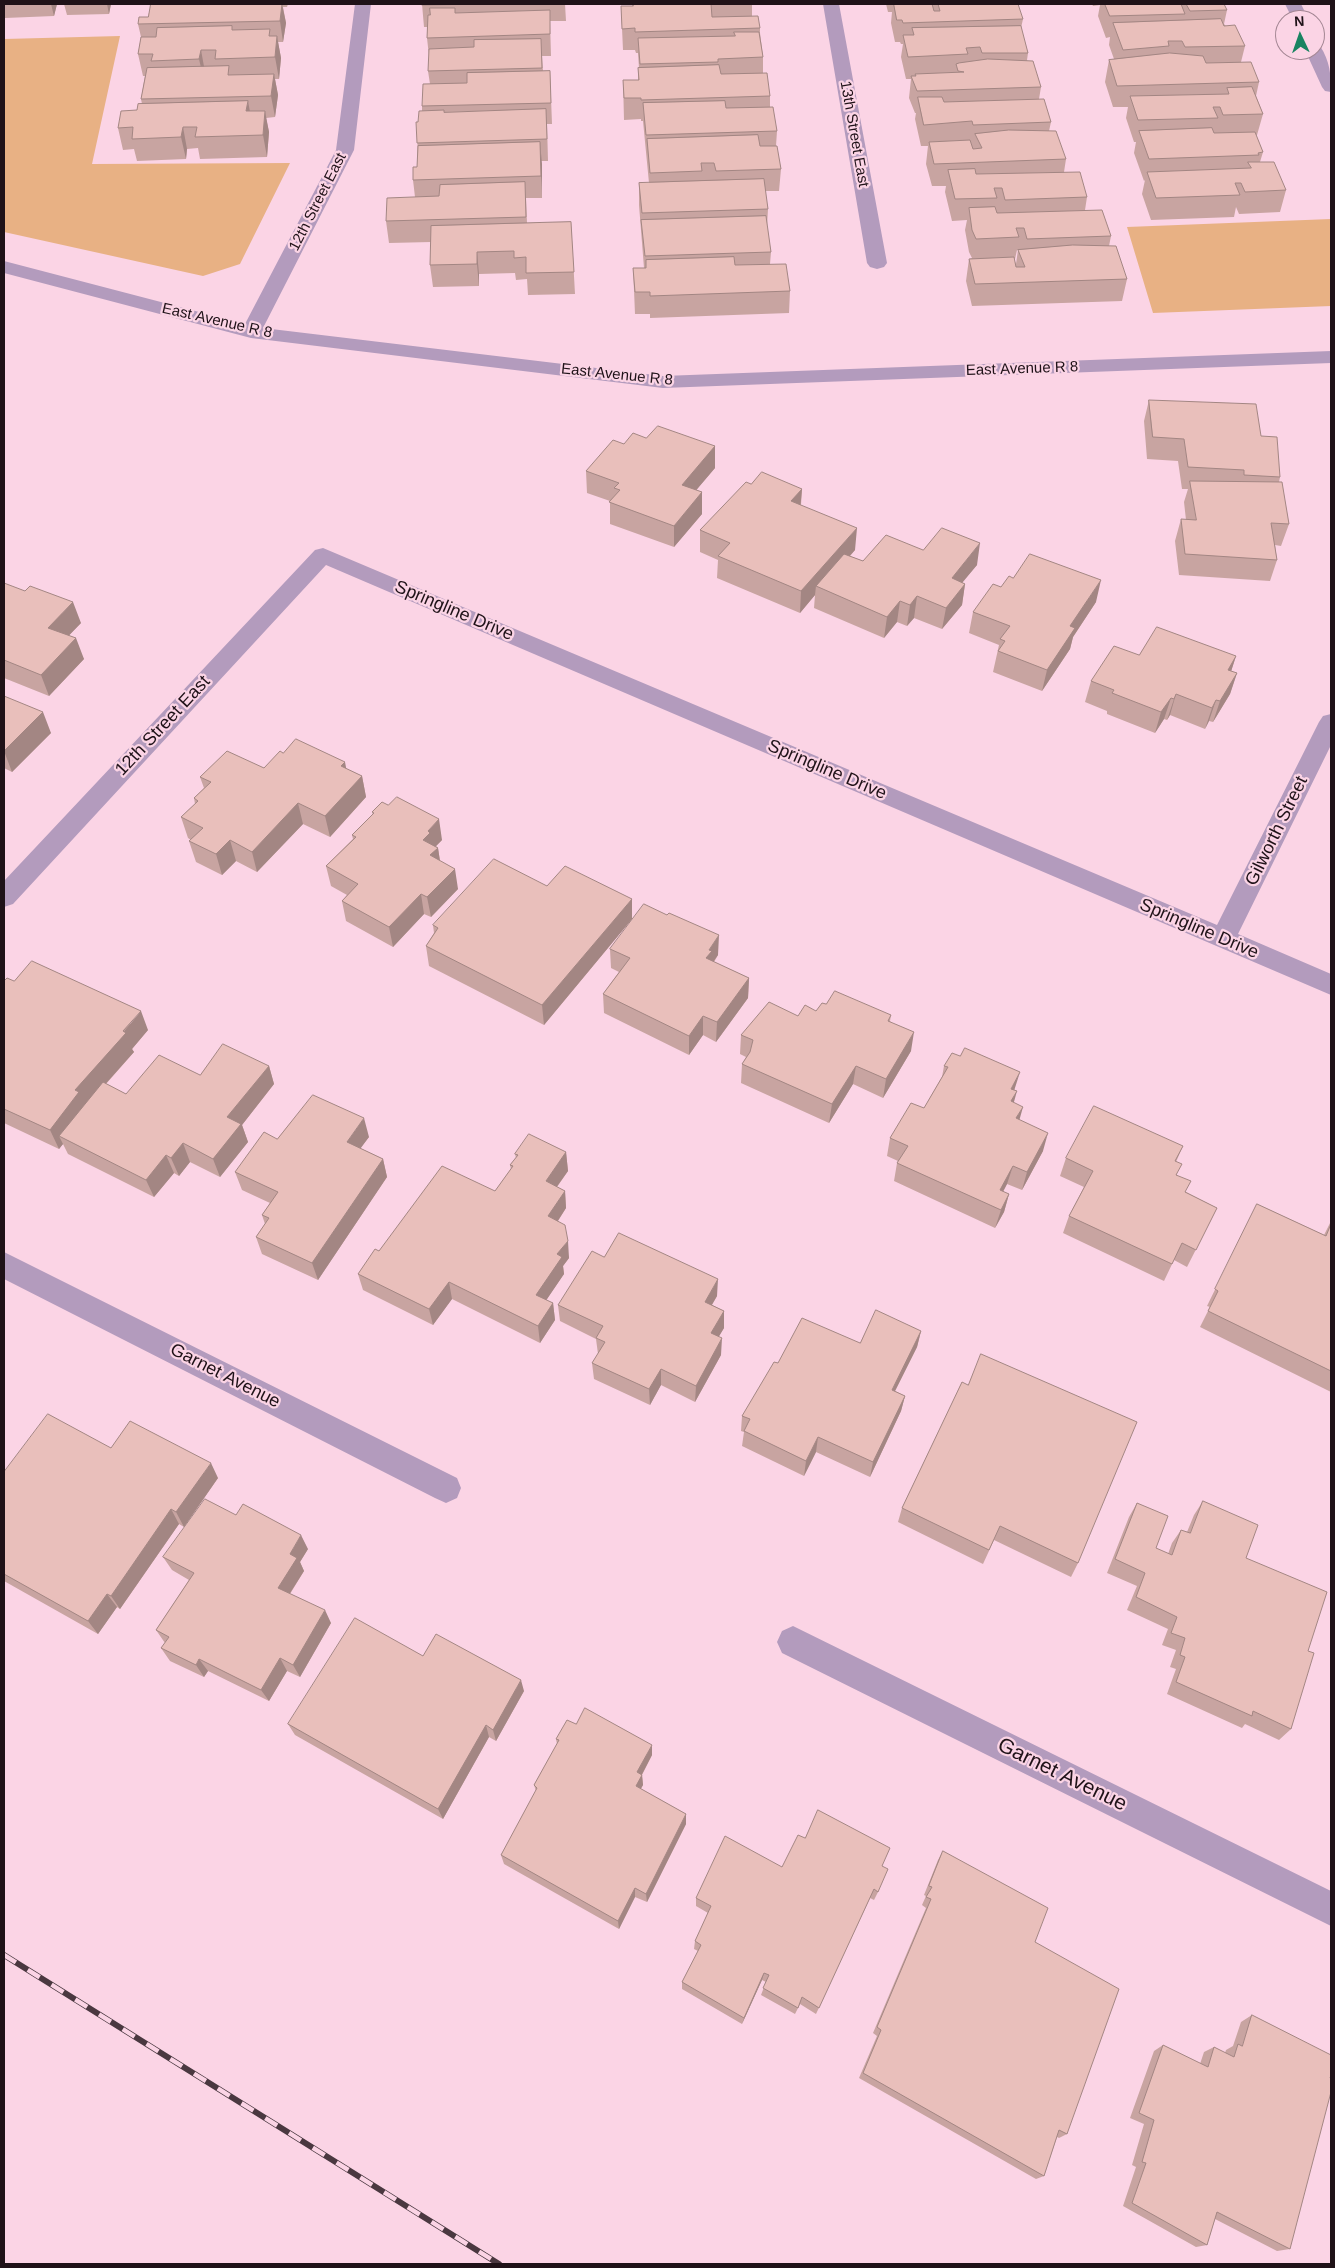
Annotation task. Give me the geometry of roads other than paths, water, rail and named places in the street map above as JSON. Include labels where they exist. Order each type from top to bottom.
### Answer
[{"type":"street","name":"12th Street East","points":[[251,332],[345,150],[363,4]]},
{"type":"street","name":"13th Street East","points":[[831,4],[877,264]]},
{"type":"street","points":[[1319,60],[1331,87]]},
{"type":"street","name":"East Avenue R 8","points":[[4,267],[251,332],[663,382],[1331,357]]},
{"type":"street","name":"12th Street East","points":[[4,897],[322,555]]},
{"type":"street","name":"Springline Drive","points":[[322,555],[1331,985]]},
{"type":"street","name":"Gilworth Street","points":[[1223,940],[1331,722]]},
{"type":"street","name":"Garnet Avenue","points":[[4,1265],[446,1488]]},
{"type":"street","name":"Garnet Avenue","points":[[793,1642],[1331,1908]]},
{"type":"railway","points":[[4,1955],[499,2264]]}]
